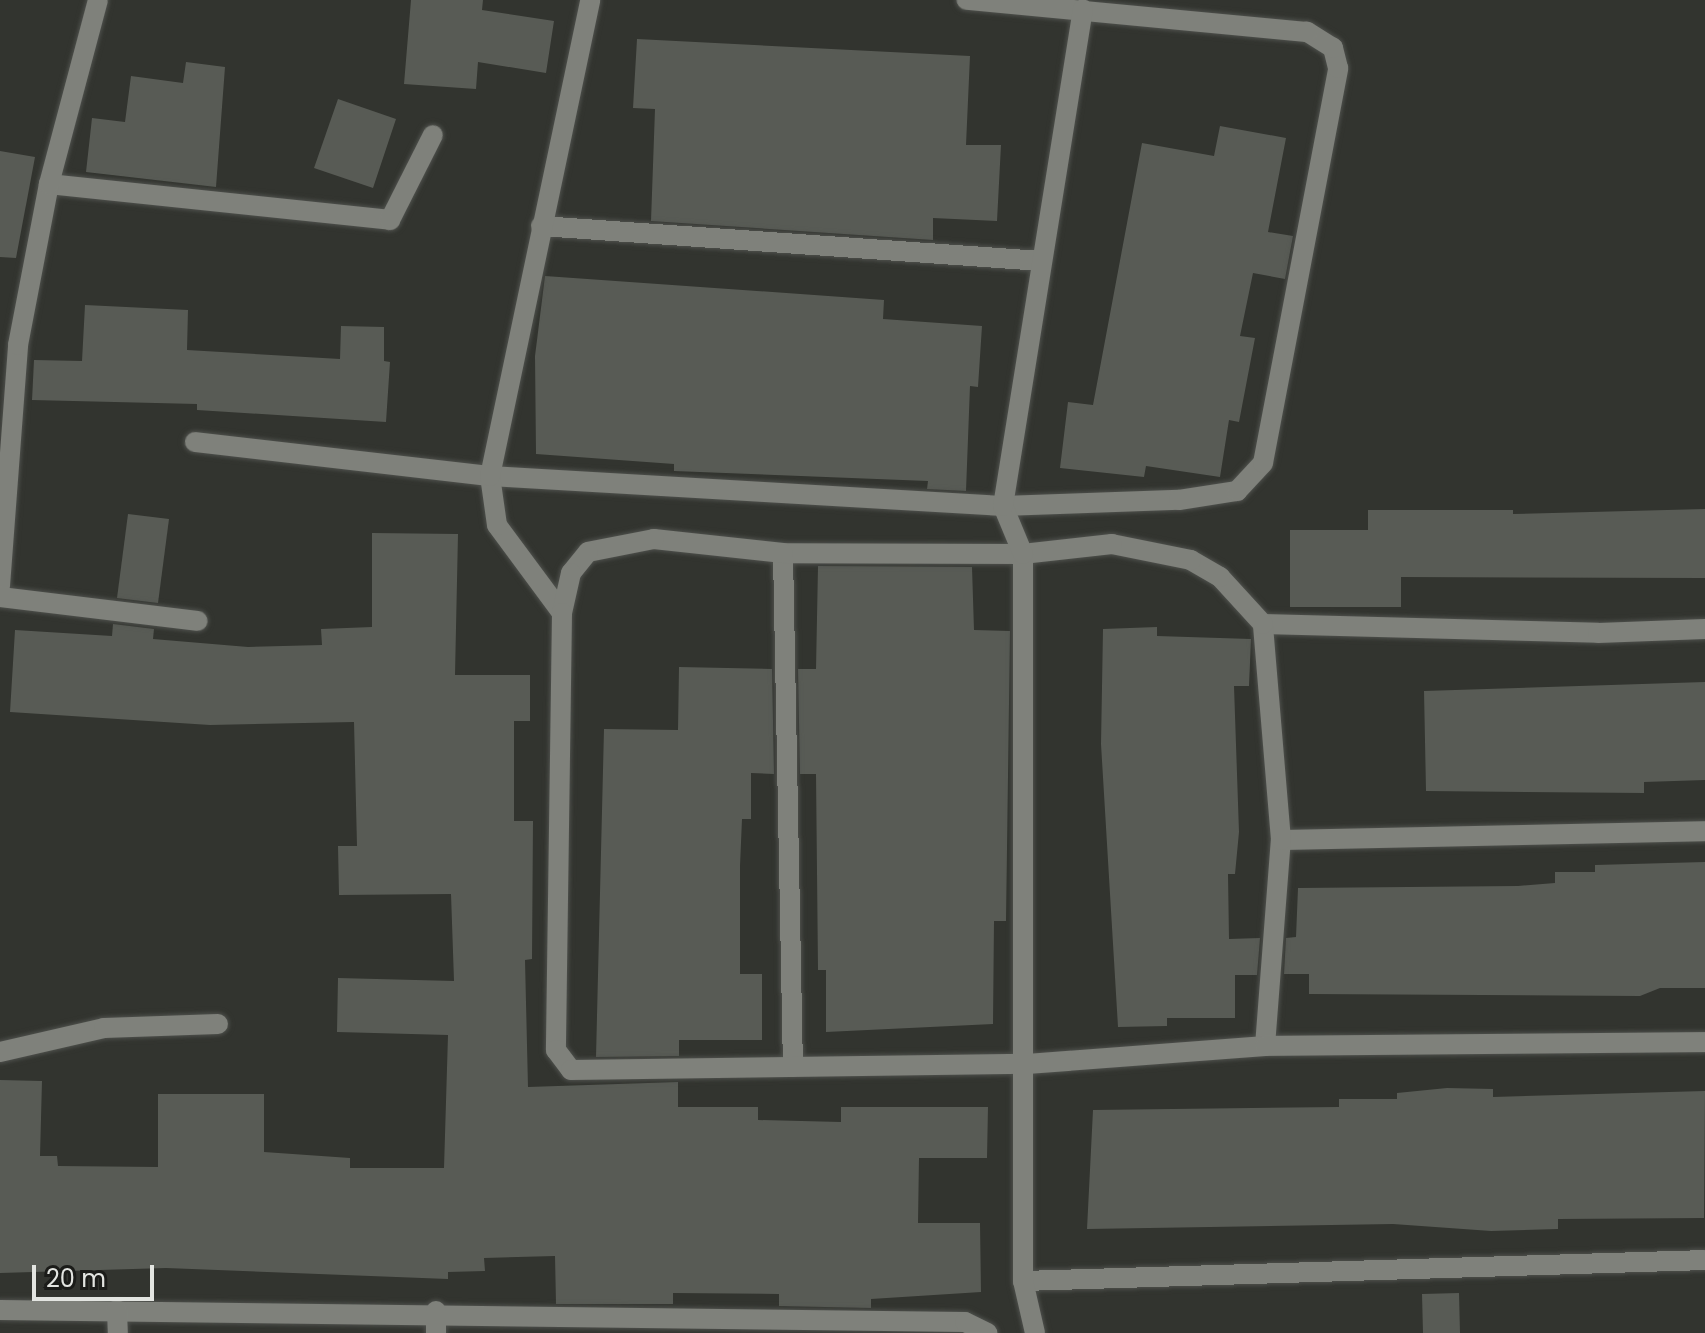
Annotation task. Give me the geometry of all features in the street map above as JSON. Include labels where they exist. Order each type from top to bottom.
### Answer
[{"type":"street","points":[[0,586],[18,345],[49,184],[98,0]]},
{"type":"street","points":[[562,613],[497,525],[490,476],[590,0]]},
{"type":"street","points":[[195,442],[490,476],[1003,506],[1237,491],[1263,463],[1338,68],[1333,48],[1307,32],[966,0]]},
{"type":"street","points":[[1035,1333],[1023,1281],[1027,1064],[1023,554],[1003,506],[1083,9]]},
{"type":"street","points":[[49,184],[390,220],[433,135]]},
{"type":"street","points":[[541,226],[1042,261]]},
{"type":"street","points":[[1265,1046],[1281,840],[1263,624],[1220,577],[1191,560],[1112,544],[1023,554],[783,553],[654,539],[618,542],[588,552],[571,573],[562,613],[559,1061],[571,1070],[1027,1064],[1265,1046],[1705,1042]]},
{"type":"street","points":[[783,553],[793,1067]]},
{"type":"street","points":[[0,597],[198,621]]},
{"type":"street","points":[[1263,624],[1598,633],[1705,629]]},
{"type":"street","points":[[1281,840],[1705,831]]},
{"type":"street","points":[[0,1052],[104,1028],[218,1024]]},
{"type":"street","points":[[1023,1281],[1705,1260]]},
{"type":"street","points":[[0,1310],[436,1311],[965,1322],[988,1333]]},
{"type":"street","points":[[117,1310],[118,1333]]},
{"type":"street","points":[[436,1311],[436,1333]]},
{"type":"building","points":[[411,0],[483,0],[482,10],[554,21],[546,73],[478,62],[476,89],[404,84]]},
{"type":"building","points":[[637,39],[970,56],[966,145],[1001,145],[997,221],[933,218],[933,240],[651,221],[655,109],[633,108]]},
{"type":"building","points":[[186,62],[225,67],[216,187],[86,172],[92,118],[125,122],[131,76],[183,83]]},
{"type":"building","points":[[338,99],[396,119],[373,188],[314,168]]},
{"type":"building","points":[[1220,126],[1286,138],[1268,232],[1293,236],[1285,279],[1253,273],[1240,336],[1255,338],[1239,422],[1229,420],[1220,477],[1146,466],[1144,477],[1060,468],[1068,402],[1093,405],[1142,143],[1214,156]]},
{"type":"building","points":[[0,151],[35,157],[16,258],[0,257]]},
{"type":"building","points":[[545,276],[884,300],[883,319],[982,326],[978,387],[970,386],[966,491],[927,489],[928,481],[674,471],[674,464],[536,454],[535,356]]},
{"type":"building","points":[[85,305],[188,310],[187,350],[340,359],[341,326],[384,327],[384,361],[390,362],[386,422],[197,410],[197,404],[32,400],[34,360],[82,361]]},
{"type":"building","points":[[1705,509],[1705,578],[1401,577],[1401,607],[1290,607],[1290,530],[1368,530],[1368,510],[1513,510],[1513,514]]},
{"type":"building","points":[[128,514],[169,519],[158,603],[117,598]]},
{"type":"building","points":[[372,533],[458,534],[455,675],[530,675],[530,721],[514,721],[514,821],[533,821],[532,959],[525,960],[528,1087],[678,1082],[678,1107],[758,1107],[758,1120],[841,1122],[841,1107],[988,1107],[987,1158],[919,1158],[918,1223],[980,1223],[981,1292],[871,1299],[871,1308],[779,1306],[779,1294],[673,1293],[673,1304],[556,1304],[555,1256],[484,1258],[485,1271],[448,1272],[448,1279],[166,1268],[0,1273],[0,1080],[42,1081],[40,1156],[57,1156],[58,1166],[158,1167],[158,1094],[264,1094],[264,1152],[350,1158],[350,1168],[444,1168],[448,1035],[337,1032],[338,978],[454,981],[451,894],[339,895],[338,846],[357,846],[354,722],[210,725],[10,712],[15,630],[112,636],[113,624],[154,629],[153,639],[248,647],[322,645],[321,629],[372,627]]},
{"type":"building","points":[[818,566],[972,567],[974,630],[1010,631],[1006,921],[994,921],[993,1024],[826,1032],[826,970],[818,970],[816,774],[800,774],[798,669],[816,669]]},
{"type":"building","points":[[1157,627],[1157,636],[1251,639],[1249,686],[1234,686],[1239,832],[1235,874],[1228,874],[1229,939],[1260,938],[1257,975],[1235,975],[1235,1018],[1167,1018],[1167,1026],[1118,1027],[1101,744],[1103,629]]},
{"type":"building","points":[[679,667],[772,669],[774,774],[751,773],[751,819],[742,819],[740,866],[740,974],[762,974],[762,1040],[679,1040],[679,1056],[596,1057],[604,729],[678,730]]},
{"type":"building","points":[[1705,682],[1705,780],[1644,782],[1644,793],[1426,791],[1424,691]]},
{"type":"building","points":[[1705,862],[1705,988],[1660,988],[1640,996],[1309,994],[1309,974],[1284,974],[1286,938],[1296,937],[1298,888],[1518,886],[1555,883],[1555,872],[1595,872],[1595,865]]},
{"type":"building","points":[[1447,1088],[1493,1089],[1493,1097],[1705,1091],[1704,1218],[1558,1219],[1558,1229],[1491,1231],[1393,1224],[1087,1229],[1093,1110],[1339,1107],[1339,1099],[1397,1099],[1397,1093]]},
{"type":"building","points":[[1459,1293],[1460,1333],[1423,1333],[1422,1294]]}]
